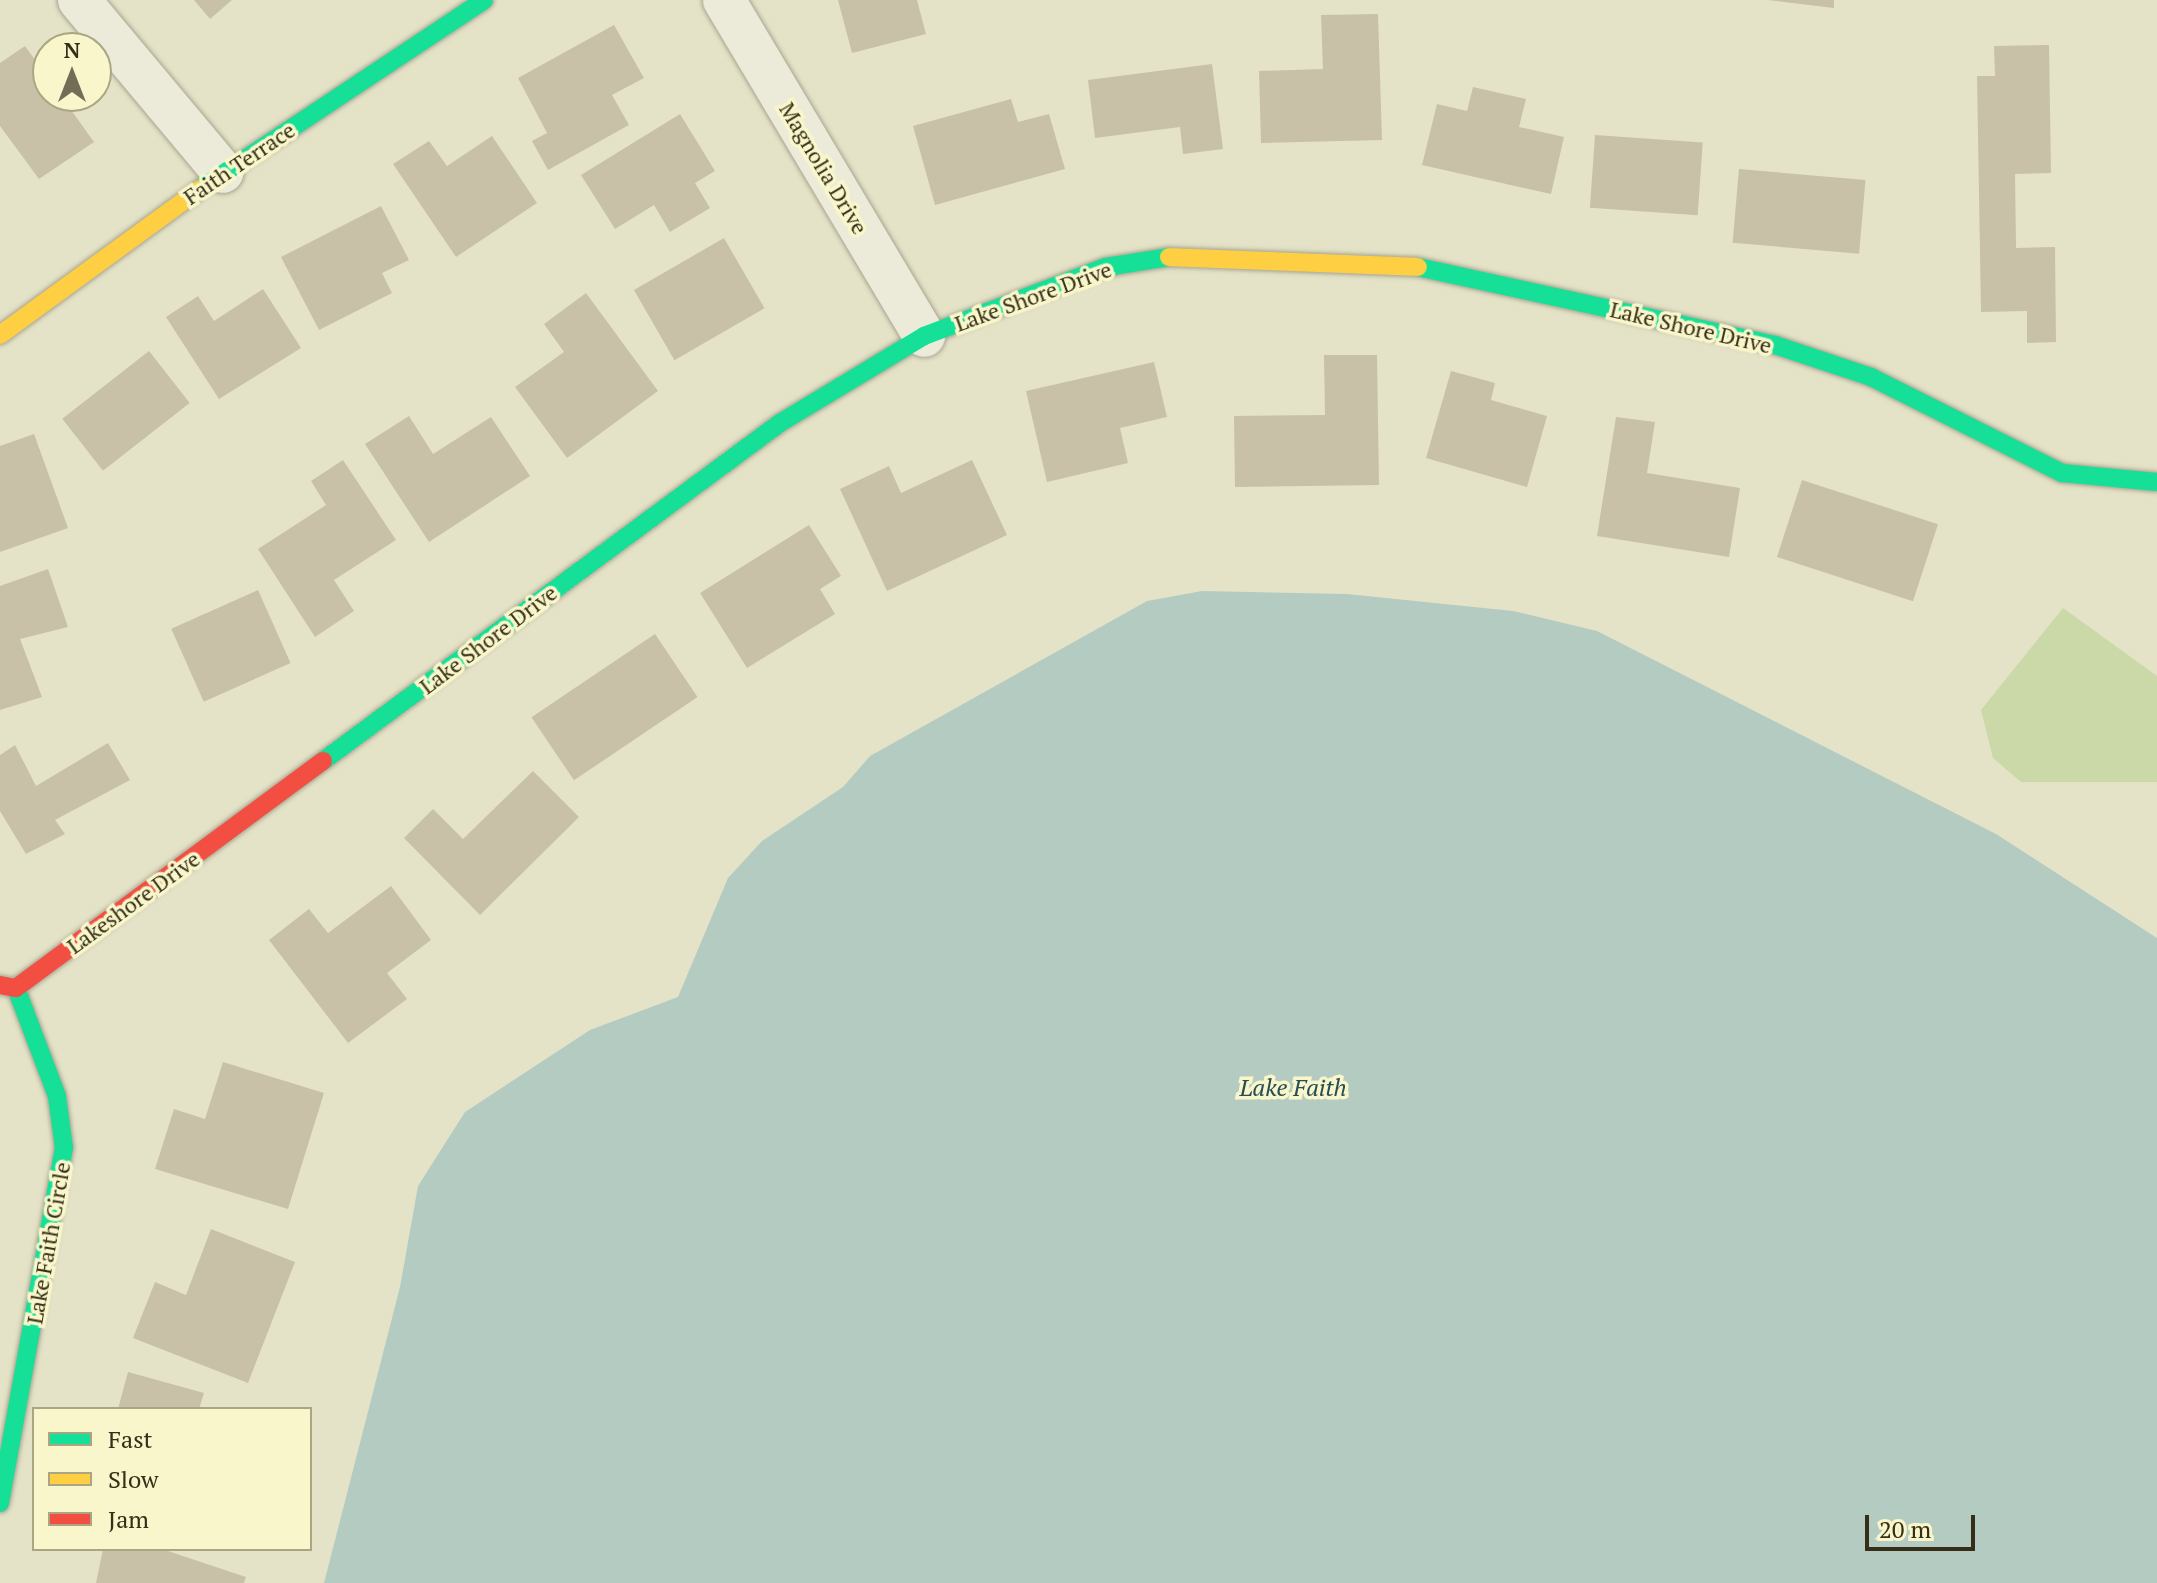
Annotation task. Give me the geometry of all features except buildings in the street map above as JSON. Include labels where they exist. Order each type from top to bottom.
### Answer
[{"type":"street","points":[[79,0],[223,172]]},
{"type":"street","name":"Faith Terrace","points":[[0,335],[223,172],[484,0]]},
{"type":"street","name":"Magnolia Drive","points":[[724,0],[924,336]]},
{"type":"street","name":"Lake Shore Drive","points":[[263,806],[780,423],[924,336],[1106,267],[1190,253],[1407,264],[1775,345],[1871,377],[2062,473],[2157,482]]},
{"type":"street","name":"Lakeshore Drive","points":[[8,986],[263,806]]},
{"type":"street","name":"Lake Faith Circle","points":[[0,1503],[64,1148],[57,1096],[8,986]]},
{"type":"green space","points":[[2063,608],[2157,676],[2157,782],[2021,782],[1993,758],[1981,710]]},
{"type":"water","name":"Lake Faith","points":[[1202,591],[1347,594],[1513,611],[1597,631],[1996,834],[2157,938],[2157,1583],[324,1583],[400,1287],[418,1186],[465,1112],[590,1030],[678,997],[728,878],[762,841],[843,787],[870,756],[1147,601]]},
{"type":"traffic: fast","points":[[200,189],[484,0]]},
{"type":"traffic: fast","points":[[323,761],[780,423],[924,336],[1106,267],[1169,257]]},
{"type":"traffic: fast","points":[[1418,267],[1775,345],[1871,377],[2062,473],[2157,482]]},
{"type":"traffic: fast","points":[[0,1503],[64,1148],[57,1096],[16,988]]},
{"type":"traffic: slow","points":[[0,335],[200,189]]},
{"type":"traffic: slow","points":[[1169,257],[1418,267]]},
{"type":"traffic: jam","points":[[0,985],[16,988],[323,761]]}]
